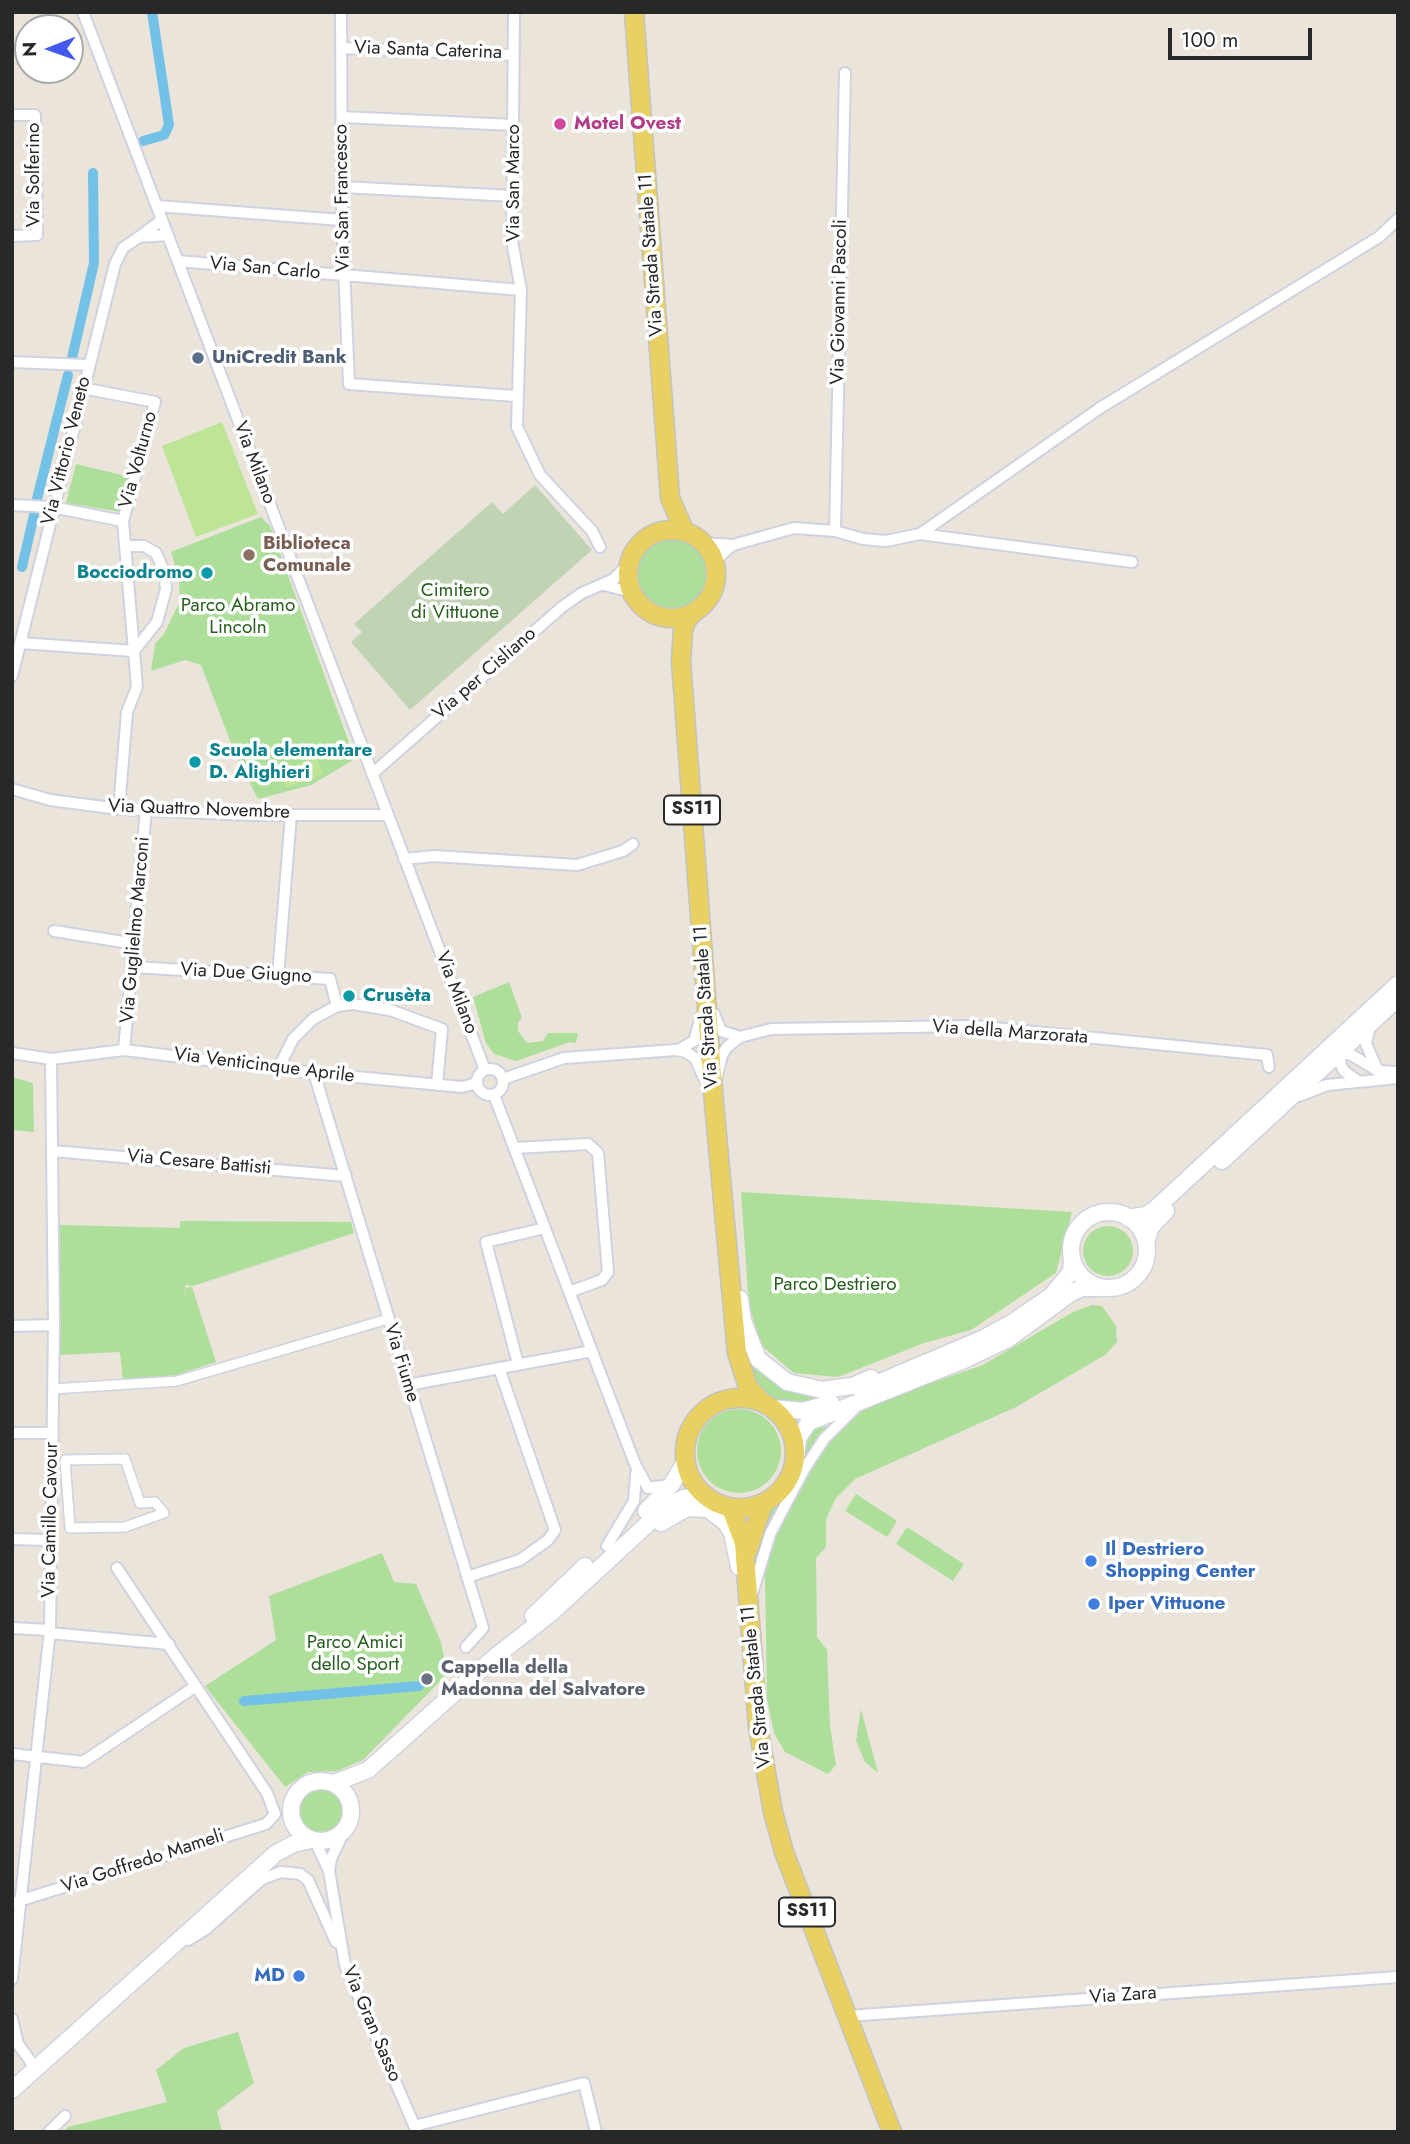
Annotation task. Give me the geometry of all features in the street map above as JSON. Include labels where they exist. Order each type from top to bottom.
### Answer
[{"type":"main road","name":"Via Strada Statale 11","points":[[634,12],[670,498],[685,532]]},
{"type":"main road","name":"Via Strada Statale 11","points":[[629,563],[642,541],[653,534],[670,498]]},
{"type":"main road","points":[[653,534],[674,530],[685,532],[703,543],[714,562],[715,573]]},
{"type":"main road","points":[[629,563],[628,578],[632,592]]},
{"type":"main road","name":"Via Strada Statale 11","points":[[715,573],[713,588],[706,601],[686,621],[681,661],[714,1103],[737,1353],[748,1387],[768,1405]]},
{"type":"main road","name":"Via Strada Statale 11","points":[[632,592],[638,603],[660,616],[674,633],[681,661]]},
{"type":"main road","points":[[660,616],[684,616],[695,611]]},
{"type":"main road","points":[[1397,990],[1370,1025],[1340,1055],[1154,1222],[1146,1244],[1145,1261],[1136,1277],[1121,1287],[1082,1288],[1008,1339],[964,1360],[809,1422],[799,1438],[796,1459],[785,1486],[763,1504],[731,1508],[704,1495],[689,1475],[685,1462],[685,1445],[690,1429],[699,1415],[713,1405],[730,1398],[748,1398],[768,1405],[803,1411],[827,1405],[965,1346],[1013,1322],[1051,1296],[1071,1272],[1072,1242],[1086,1220],[1111,1212],[1128,1217],[1146,1215],[1153,1210],[1257,1113],[1397,990]]},
{"type":"main road","points":[[1128,1217],[1140,1229],[1146,1244]]},
{"type":"main road","points":[[1072,1260],[1080,1275],[1102,1288]]},
{"type":"main road","points":[[728,1262],[738,1288],[743,1321],[758,1359],[771,1372],[802,1388],[822,1390],[852,1386],[932,1353],[965,1346]]},
{"type":"main road","name":"Via Strada Statale 11","points":[[713,1405],[729,1384],[737,1353]]},
{"type":"main road","points":[[768,1405],[789,1426],[796,1459]]},
{"type":"main road","points":[[611,1550],[672,1484],[685,1462]]},
{"type":"main road","points":[[12,2090],[275,1854],[293,1844],[325,1842],[343,1833],[359,1785],[368,1770],[496,1656],[548,1600],[675,1501],[704,1495]]},
{"type":"main road","name":"Via Strada Statale 11","points":[[746,1567],[752,1533],[763,1504]]},
{"type":"main road","points":[[611,1550],[687,1508],[708,1509],[726,1523],[732,1533],[749,1631]]},
{"type":"main road","name":"Via Strada Statale 11","points":[[731,1508],[740,1528],[746,1567],[758,1727],[772,1807],[784,1852],[848,2016]]},
{"type":"main road","points":[[334,1783],[368,1770]]},
{"type":"main road","points":[[275,1854],[291,1816],[294,1798],[307,1785],[325,1781],[334,1783],[346,1794],[352,1810]]},
{"type":"main road","points":[[291,1816],[298,1830],[313,1841]]},
{"type":"main road","name":"SS11","points":[[848,2016],[891,2132]]},
{"type":"street","name":"Via Milano","points":[[83,12],[485,1070]]},
{"type":"street","name":"Via San Francesco","points":[[341,12],[342,220],[349,384],[515,396]]},
{"type":"street","name":"Via San Marco","points":[[514,12],[512,241],[521,290],[515,396],[517,427],[540,475],[592,531],[600,547]]},
{"type":"street","name":"Via Santa Caterina","points":[[341,48],[514,55]]},
{"type":"street","name":"Via Giovanni Pascoli","points":[[835,531],[845,73]]},
{"type":"street","name":"Via Solferino","points":[[12,115],[35,115],[37,234],[12,236]]},
{"type":"street","points":[[342,117],[513,125]]},
{"type":"street","points":[[342,187],[513,196]]},
{"type":"street","points":[[157,206],[342,220]]},
{"type":"street","points":[[920,534],[1100,408],[1379,237],[1398,219]]},
{"type":"street","name":"Via Vittorio Veneto","points":[[12,676],[52,507],[115,264],[123,248],[162,220]]},
{"type":"street","points":[[139,237],[168,235]]},
{"type":"street","name":"Via San Carlo","points":[[178,261],[521,290]]},
{"type":"street","points":[[12,362],[88,365]]},
{"type":"street","name":"Via Volturno","points":[[12,505],[52,507],[123,521],[155,402],[82,388]]},
{"type":"street","points":[[119,809],[127,712],[137,687],[123,521]]},
{"type":"street","points":[[703,543],[733,545],[794,528],[835,531],[863,539],[886,541],[920,534],[1132,562]]},
{"type":"street","points":[[715,573],[718,558],[733,545]]},
{"type":"street","points":[[125,546],[144,546],[156,553],[164,571],[166,589],[157,622],[134,650]]},
{"type":"street","name":"Via per Cisliano","points":[[372,774],[562,607],[582,593],[604,585],[622,573],[629,563]]},
{"type":"street","points":[[604,585],[632,592]]},
{"type":"street","points":[[17,650],[134,650]]},
{"type":"street","name":"Via Quattro Novembre","points":[[12,789],[50,800],[119,809],[291,815],[388,815]]},
{"type":"street","name":"Via Guglielmo Marconi","points":[[124,1050],[134,967],[146,810]]},
{"type":"street","points":[[278,976],[291,815]]},
{"type":"street","points":[[404,859],[434,856],[577,865],[611,855],[633,844]]},
{"type":"street","points":[[54,931],[135,944]]},
{"type":"street","points":[[704,959],[716,1024],[721,1031],[740,1037],[722,1055],[714,1103]]},
{"type":"street","points":[[503,1079],[564,1058],[689,1047],[699,1031],[704,959]]},
{"type":"street","name":"Via Due Giugno","points":[[134,967],[330,979],[337,1006]]},
{"type":"street","points":[[1358,1081],[1344,1071],[1340,1055],[1344,1040],[1397,990]]},
{"type":"street","points":[[278,1069],[285,1051],[313,1018],[337,1006],[354,1004],[390,1010],[442,1029],[437,1085]]},
{"type":"street","points":[[1370,1025],[1366,1044],[1378,1071]]},
{"type":"street","name":"Via della Marzorata","points":[[740,1037],[771,1029],[974,1026],[1267,1055],[1269,1067]]},
{"type":"street","name":"Via Venticinque Aprile","points":[[12,1052],[51,1059],[124,1050],[437,1085],[462,1087],[477,1083]]},
{"type":"street","points":[[676,1050],[686,1052],[700,1065],[714,1103]]},
{"type":"street","points":[[1257,1113],[1272,1107],[1327,1057],[1350,1054],[1378,1071],[1398,1072]]},
{"type":"street","name":"Via Camillo Cavour","points":[[12,1979],[17,1902],[50,1631],[54,1325],[51,1059]]},
{"type":"street","points":[[485,1070],[497,1071],[503,1079],[502,1088],[494,1095],[483,1093],[477,1083],[485,1070]]},
{"type":"street","name":"Via Fiume","points":[[314,1073],[483,1628],[466,1647]]},
{"type":"street","points":[[1287,1102],[1310,1090],[1358,1081],[1398,1078]]},
{"type":"street","points":[[494,1095],[635,1464],[648,1488],[672,1484]]},
{"type":"street","points":[[514,1148],[587,1144],[598,1153],[608,1272],[602,1280],[569,1292]]},
{"type":"street","name":"Via Cesare Battisti","points":[[52,1151],[346,1175]]},
{"type":"street","points":[[518,1364],[486,1242],[545,1228]]},
{"type":"street","points":[[53,1389],[177,1381],[388,1319]]},
{"type":"street","points":[[12,1326],[54,1325]]},
{"type":"street","points":[[408,1385],[592,1351]]},
{"type":"street","points":[[467,1577],[520,1560],[548,1540],[555,1530],[499,1368]]},
{"type":"street","points":[[748,1606],[770,1534],[805,1468],[824,1439],[862,1401]]},
{"type":"street","points":[[12,1433],[53,1433]]},
{"type":"street","points":[[125,1459],[140,1503],[155,1502],[164,1513],[125,1527],[70,1528],[65,1460],[125,1459]]},
{"type":"street","points":[[611,1550],[634,1501],[638,1484],[635,1464]]},
{"type":"street","points":[[12,1539],[50,1540]]},
{"type":"street","points":[[12,1754],[83,1762],[196,1686],[117,1568]]},
{"type":"street","points":[[12,1628],[169,1644]]},
{"type":"street","name":"Via Goffredo Mameli","points":[[17,1902],[266,1824],[275,1814],[267,1793],[196,1686]]},
{"type":"street","name":"Via Gran Sasso","points":[[329,1871],[334,1849],[343,1833]]},
{"type":"street","name":"Via Gran Sasso","points":[[313,1841],[329,1871],[345,1965],[416,2129]]},
{"type":"street","points":[[164,1955],[206,1929],[262,1879],[273,1873],[291,1872],[309,1880],[345,1965]]},
{"type":"street","name":"Via Zara","points":[[848,2016],[1398,1977]]},
{"type":"street","points":[[12,2019],[18,2043],[36,2069]]},
{"type":"street","points":[[416,2129],[584,2083],[596,2132]]},
{"type":"street","points":[[48,2132],[65,2116]]},
{"type":"green space","points":[[222,422],[258,514],[196,537],[162,446]]},
{"type":"green space","points":[[76,464],[130,477],[121,512],[66,503]]},
{"type":"green space","name":"Cimitero di Vittuone","points":[[535,485],[592,550],[410,710],[351,642],[362,632],[354,624],[492,502],[503,514]]},
{"type":"green space","name":"Parco Abramo Lincoln","points":[[261,517],[270,526],[355,759],[311,785],[258,799],[236,756],[201,665],[185,660],[151,671],[155,644],[164,634],[180,601],[179,578],[171,552]]},
{"type":"green space","points":[[672,539],[697,549],[707,574],[697,599],[672,609],[647,599],[637,574],[647,549]]},
{"type":"green space","points":[[316,757],[323,774],[286,788],[280,771]]},
{"type":"green space","points":[[509,982],[522,1018],[518,1022],[518,1031],[527,1043],[543,1041],[548,1033],[578,1033],[576,1043],[570,1042],[516,1061],[494,1054],[486,1043],[473,997]]},
{"type":"green space","points":[[12,1077],[33,1083],[34,1132],[12,1130]]},
{"type":"green space","name":"Parco Destriero","points":[[741,1192],[1072,1212],[1056,1273],[971,1330],[924,1343],[838,1377],[794,1373],[762,1346],[749,1306]]},
{"type":"green space","points":[[180,1221],[351,1222],[354,1233],[193,1286],[185,1285],[186,1297],[186,1288],[192,1287],[216,1362],[176,1375],[123,1380],[120,1352],[59,1355],[59,1225],[180,1228]]},
{"type":"green space","points":[[1108,1226],[1126,1233],[1133,1251],[1126,1269],[1108,1276],[1090,1269],[1083,1251],[1090,1233]]},
{"type":"green space","points":[[1092,1305],[1102,1306],[1116,1326],[1117,1342],[1105,1355],[1016,1407],[855,1479],[836,1498],[826,1519],[826,1547],[816,1558],[817,1637],[827,1650],[830,1726],[836,1765],[828,1774],[785,1752],[774,1733],[767,1699],[765,1574],[775,1533],[823,1446],[867,1405],[983,1365],[1073,1312]]},
{"type":"green space","points":[[744,1345],[826,1399],[792,1405],[770,1400],[751,1381]]},
{"type":"green space","points":[[739,1409],[762,1416],[774,1428],[781,1451],[774,1474],[762,1486],[739,1493],[716,1486],[704,1474],[697,1451],[704,1428],[716,1416]]},
{"type":"green space","points":[[827,1426],[801,1466],[757,1564],[765,1516],[792,1479],[800,1447],[812,1430]]},
{"type":"green space","points":[[856,1494],[897,1521],[887,1537],[845,1511]]},
{"type":"green space","points":[[907,1527],[964,1564],[953,1581],[896,1544]]},
{"type":"green space","name":"Parco Amici dello Sport","points":[[382,1553],[394,1582],[416,1584],[441,1642],[447,1674],[363,1760],[337,1771],[308,1772],[285,1787],[205,1686],[276,1640],[269,1596]]},
{"type":"green space","points":[[861,1709],[878,1773],[865,1762],[856,1741]]},
{"type":"green space","points":[[321,1788],[337,1795],[344,1811],[337,1827],[321,1834],[305,1827],[298,1811],[305,1795]]},
{"type":"green space","points":[[238,2032],[254,2083],[217,2111],[222,2132],[63,2132],[68,2127],[167,2102],[156,2070],[184,2048]]},
{"type":"waterway","points":[[143,141],[164,135],[169,125],[152,12]]},
{"type":"waterway","points":[[72,358],[94,263],[93,173]]},
{"type":"waterway","points":[[37,499],[68,375]]},
{"type":"waterway","points":[[22,567],[34,515]]},
{"type":"waterway","points":[[244,1701],[419,1686]]},
{"type":"place","name":"Motel Ovest","points":[[560,124]]},
{"type":"place","name":"UniCredit Bank","points":[[198,358]]},
{"type":"place","name":"Biblioteca Comunale","points":[[249,555]]},
{"type":"place","name":"Bocciodromo","points":[[207,573]]},
{"type":"place","name":"Scuola elementare D. Alighieri","points":[[195,762]]},
{"type":"place","name":"Crusèta","points":[[349,996]]},
{"type":"place","name":"Il Destriero Shopping Center","points":[[1091,1561]]},
{"type":"place","name":"Iper Vittuone","points":[[1094,1604]]},
{"type":"place","name":"Cappella della Madonna del Salvatore","points":[[427,1679]]},
{"type":"place","name":"MD","points":[[299,1976]]}]
